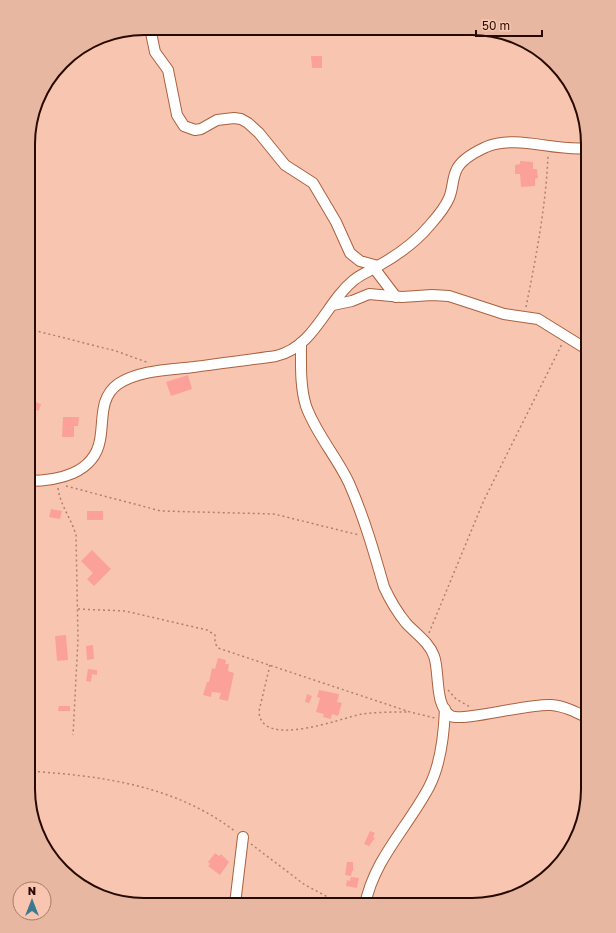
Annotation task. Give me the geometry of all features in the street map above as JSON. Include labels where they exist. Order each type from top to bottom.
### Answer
[{"type":"street","points":[[151,35],[155,52],[168,70],[177,115],[184,126],[195,130],[201,129],[217,120],[234,118],[248,123],[259,133],[285,165],[313,183],[336,222],[350,253],[360,261],[376,267],[396,296]]},
{"type":"street","points":[[35,481],[45,481],[70,475],[81,470],[94,455],[100,441],[105,401],[110,392],[128,378],[158,371],[287,354],[301,343],[350,283],[411,245],[430,226],[449,200],[456,170],[471,156],[486,147],[499,143],[581,148]]},
{"type":"street","points":[[333,305],[352,301],[364,294],[396,296],[449,296],[504,314],[538,319],[581,345]]},
{"type":"street","points":[[301,343],[301,368],[306,406],[316,427],[349,482],[369,537],[384,587],[389,597],[406,623],[425,642],[434,656],[437,679],[445,714],[438,763],[429,786],[380,862],[371,883],[367,898]]},
{"type":"street","points":[[287,354],[301,368]]},
{"type":"street","points":[[445,714],[463,718],[482,713],[549,704],[569,709],[581,715]]},
{"type":"street","points":[[236,898],[243,837]]},
{"type":"path","points":[[521,317],[526,308],[535,261],[547,180],[548,147]]},
{"type":"path","points":[[35,330],[129,355],[144,361],[158,371]]},
{"type":"path","points":[[425,642],[463,555],[484,500],[567,336]]},
{"type":"path","points":[[45,481],[58,484],[62,504],[75,530],[78,609],[73,735]]},
{"type":"path","points":[[63,485],[161,511],[274,514],[369,537]]},
{"type":"path","points":[[78,609],[125,611],[207,630],[215,634],[215,643],[218,648],[410,712]]},
{"type":"path","points":[[270,665],[259,711],[260,718],[266,726],[276,730],[296,729],[361,714],[410,712],[445,714]]},
{"type":"path","points":[[437,679],[456,699],[482,713]]},
{"type":"path","points":[[35,772],[111,780],[146,787],[188,802],[219,818],[304,885],[329,898]]},
{"type":"building","points":[[311,56],[322,56],[322,68],[312,68]]},
{"type":"building","points":[[520,161],[533,162],[533,169],[537,169],[538,178],[535,179],[535,186],[521,187],[520,174],[515,174],[515,165],[520,164]]},
{"type":"building","points":[[188,375],[192,389],[171,396],[166,382]]},
{"type":"building","points":[[35,402],[41,404],[39,411],[35,409]]},
{"type":"building","points":[[63,417],[79,417],[78,426],[74,426],[74,437],[62,437]]},
{"type":"building","points":[[51,509],[62,511],[60,519],[49,517]]},
{"type":"building","points":[[87,511],[103,511],[103,520],[87,520]]},
{"type":"building","points":[[92,550],[111,569],[94,586],[87,579],[93,573],[81,561]]},
{"type":"building","points":[[66,635],[68,660],[57,661],[55,636]]},
{"type":"building","points":[[93,645],[94,659],[87,660],[86,646]]},
{"type":"building","points":[[218,658],[226,660],[225,664],[229,664],[228,671],[234,673],[228,701],[219,699],[221,693],[212,692],[211,697],[203,695],[207,682],[209,682],[212,668],[215,669]]},
{"type":"building","points":[[88,669],[97,670],[97,675],[92,674],[91,682],[86,681]]},
{"type":"building","points":[[319,690],[339,694],[337,702],[342,703],[338,716],[332,714],[331,719],[323,717],[324,714],[316,712],[320,698],[317,697]]},
{"type":"building","points":[[307,694],[312,696],[309,703],[305,702]]},
{"type":"building","points":[[59,706],[70,706],[70,711],[58,711]]},
{"type":"building","points":[[370,831],[375,833],[373,837],[375,838],[369,846],[364,844]]},
{"type":"building","points":[[215,853],[219,856],[221,854],[229,862],[220,875],[208,866],[210,864],[208,862]]},
{"type":"building","points":[[347,862],[353,862],[353,871],[351,876],[345,875]]},
{"type":"building","points":[[351,877],[359,878],[357,888],[346,886],[347,880],[350,881]]}]
